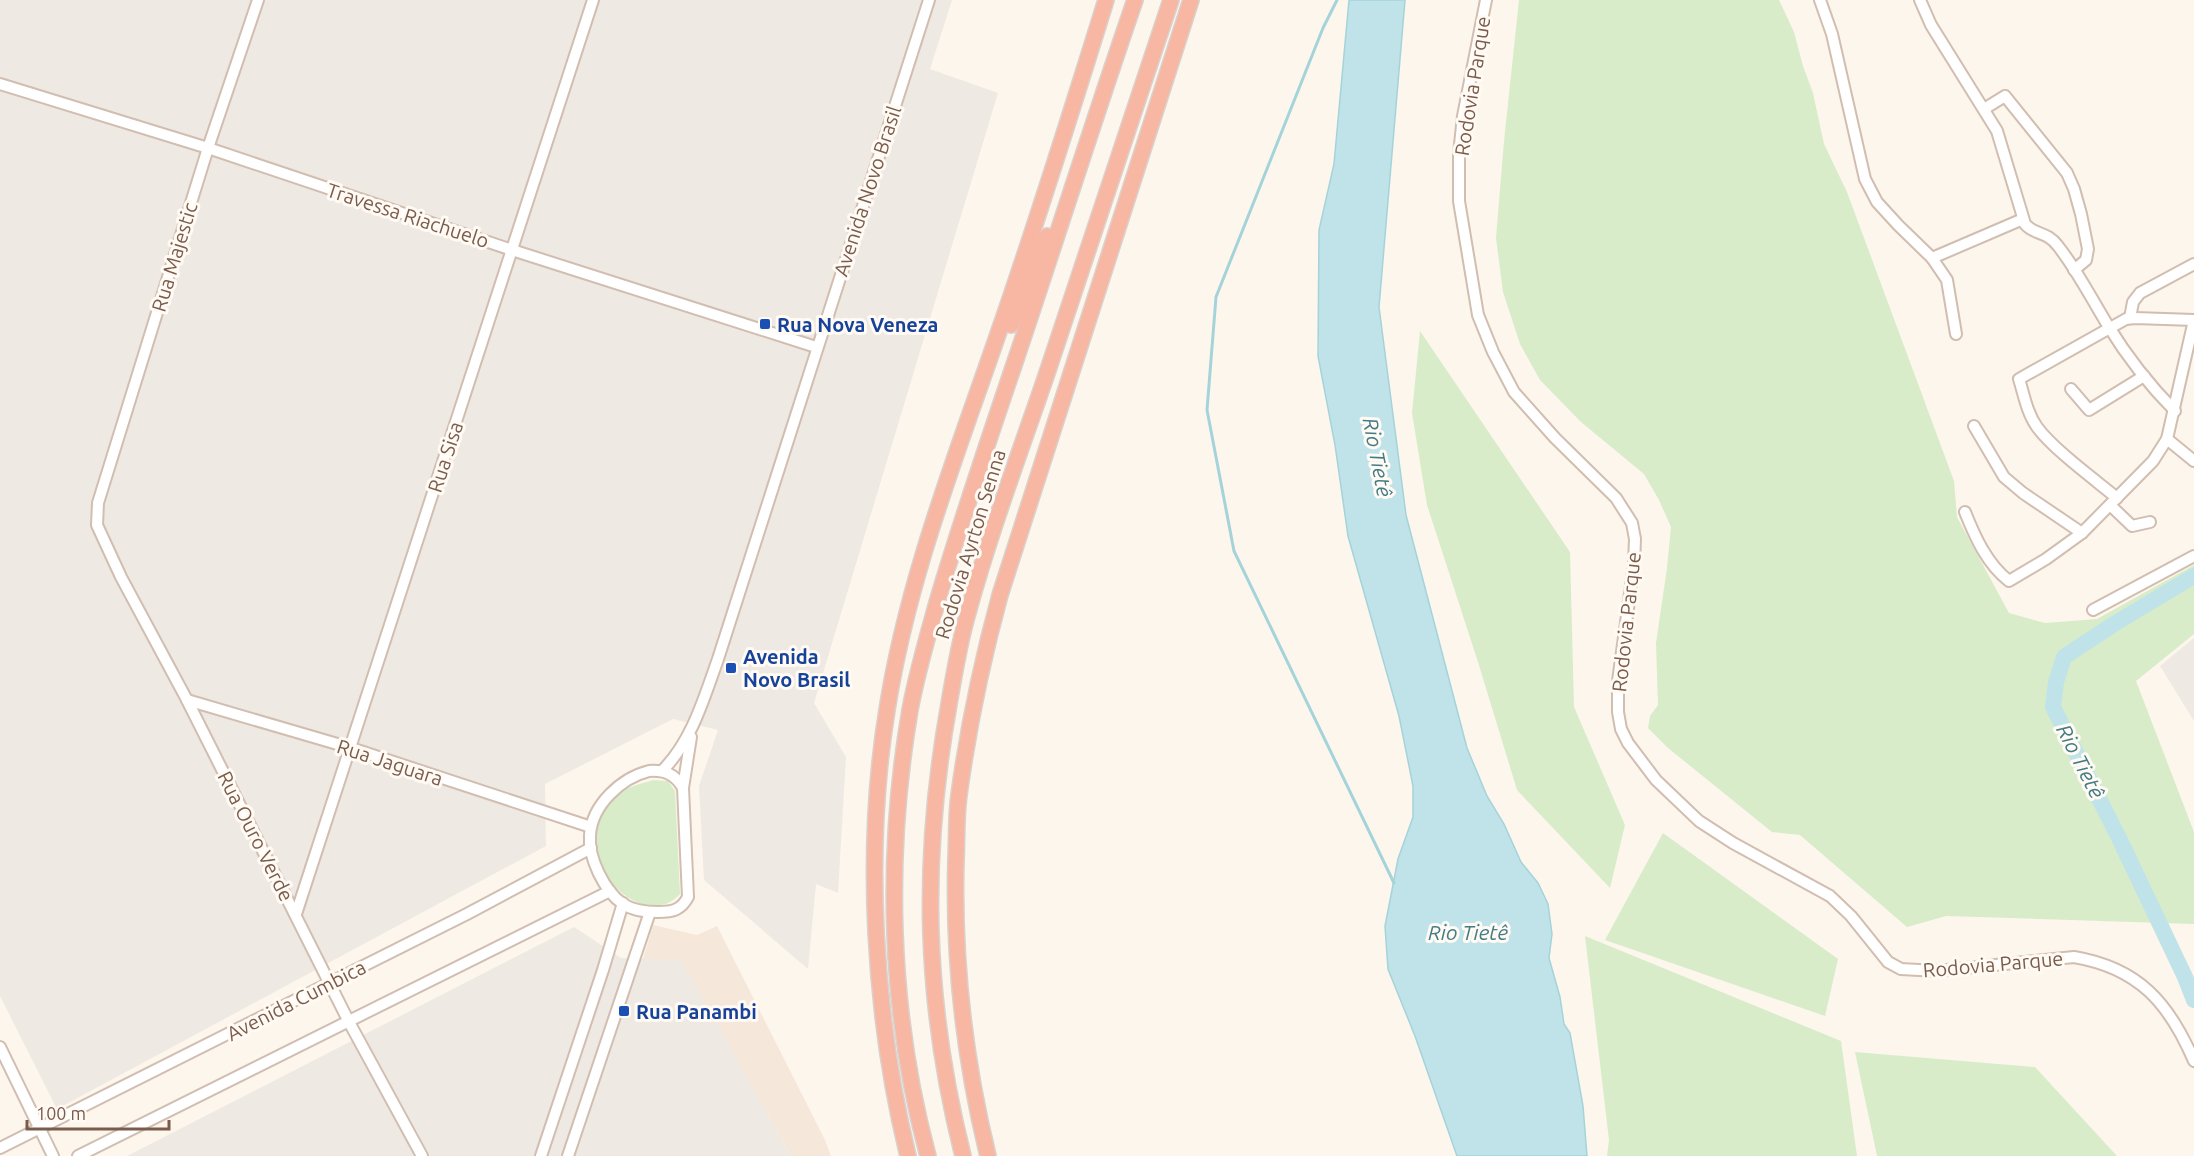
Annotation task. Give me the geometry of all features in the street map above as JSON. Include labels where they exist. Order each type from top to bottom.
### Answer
[{"type":"highway","points":[[908,1156],[894,1088],[879,984],[876,887],[879,776],[886,711],[912,589],[1050,181],[1106,0]]},
{"type":"highway","name":"Rodovia Ayrton Senna","points":[[928,1156],[907,1064],[895,926],[895,864],[910,707],[953,548],[1135,0]]},
{"type":"highway","name":"Rodovia Ayrton Senna","points":[[963,1156],[953,1118],[937,1022],[931,963],[930,870],[936,781],[944,734],[967,617],[1171,0]]},
{"type":"highway","points":[[988,1156],[966,1054],[956,948],[958,798],[967,740],[983,658],[1000,595],[1191,0]]},
{"type":"highway","points":[[987,366],[1011,326],[1103,93]]},
{"type":"street","name":"Rua Majestic","points":[[96,515],[101,492],[208,148],[258,0]]},
{"type":"street","name":"Rua Sisa","points":[[296,914],[594,0]]},
{"type":"street","name":"Avenida Novo Brasil","points":[[662,771],[678,753],[693,725],[718,659],[816,347],[929,0]]},
{"type":"street","name":"Rodovia Parque","points":[[1486,0],[1463,116],[1458,166],[1459,201],[1478,315],[1497,361],[1514,392],[1555,438],[1616,498],[1632,523],[1635,539],[1634,564],[1618,681],[1618,712],[1621,729],[1634,753],[1656,780],[1699,820],[1733,843],[1830,896],[1851,916],[1888,962],[1901,969],[1937,971],[2074,957],[2096,961],[2114,967],[2147,989],[2174,1022],[2194,1061]]},
{"type":"street","points":[[1820,0],[1830,23],[1865,179],[1874,197],[1886,212],[1932,258],[1947,280],[1956,334]]},
{"type":"street","points":[[1920,0],[1931,25],[1997,131],[2023,219],[2031,229],[2046,234],[2054,241],[2109,327],[2144,376],[2175,411]]},
{"type":"street","name":"Travessa Riachuelo","points":[[0,84],[208,148],[512,250],[816,347]]},
{"type":"street","points":[[1984,109],[2005,96],[2067,173],[2074,189],[2088,249],[2086,260],[2074,270]]},
{"type":"street","points":[[1932,258],[2023,219]]},
{"type":"street","points":[[2130,318],[2133,302],[2140,293],[2194,264]]},
{"type":"street","points":[[1965,512],[1987,556],[2000,574],[2009,581],[2046,559],[2082,533],[2113,501],[2153,461],[2167,439],[2194,320],[2130,318],[2109,327],[2019,379],[2026,405],[2037,426],[2113,501],[2132,526],[2150,522]]},
{"type":"street","points":[[2071,389],[2089,410],[2144,376]]},
{"type":"street","points":[[1974,426],[2004,477],[2023,493],[2082,533]]},
{"type":"street","points":[[2167,439],[2194,461]]},
{"type":"street","name":"Rua Ouro Verde","points":[[96,515],[101,536],[121,578],[187,700],[349,1022],[422,1156]]},
{"type":"street","points":[[2093,610],[2194,556]]},
{"type":"street","name":"Rua Jaguara","points":[[187,700],[351,748],[591,826]]},
{"type":"street","name":"Avenida Novo Brasil","points":[[683,788],[693,725]]},
{"type":"street","points":[[662,771],[671,773],[683,788],[688,897],[677,910],[650,912],[623,903],[610,891],[599,872],[591,848],[591,826],[598,811],[623,783],[636,774],[662,771]]},
{"type":"street","name":"Avenida Cumbica","points":[[0,1148],[467,914],[591,848]]},
{"type":"street","name":"Avenida Cumbica","points":[[78,1156],[610,891]]},
{"type":"street","points":[[541,1156],[623,903]]},
{"type":"street","points":[[568,1156],[650,912]]},
{"type":"street","points":[[0,1047],[53,1156]]},
{"type":"shaded area","points":[[0,0],[952,0],[930,69],[998,93],[814,703],[846,757],[838,893],[816,884],[808,969],[704,880],[699,786],[718,730],[673,719],[545,784],[546,846],[57,1109],[0,996]]},
{"type":"shaded area","points":[[2194,638],[2194,721],[2160,666]]},
{"type":"shaded area","points":[[653,925],[697,935],[717,926],[831,1156],[791,1156],[681,961],[643,959]]},
{"type":"shaded area","points":[[574,927],[621,958],[681,960],[791,1156],[127,1156]]},
{"type":"green space","points":[[1519,0],[1779,0],[1794,32],[1813,93],[1824,144],[1847,192],[1954,481],[1957,517],[2009,613],[2045,623],[2097,619],[2194,565],[2194,634],[2136,681],[2194,832],[2194,924],[1946,916],[1907,927],[1800,835],[1772,832],[1668,748],[1648,728],[1650,716],[1658,705],[1656,643],[1671,527],[1644,474],[1581,422],[1540,380],[1520,344],[1503,292],[1496,238]]},
{"type":"green space","points":[[1420,331],[1570,552],[1574,707],[1625,825],[1610,888],[1517,790],[1427,505],[1412,413]]},
{"type":"green space","points":[[653,780],[668,781],[675,791],[680,894],[667,903],[653,906],[639,903],[625,895],[613,884],[597,857],[595,842],[602,815],[614,798],[627,789]]},
{"type":"green space","points":[[1663,833],[1838,959],[1825,1016],[1605,940]]},
{"type":"green space","points":[[1585,936],[1841,1041],[1857,1156],[1607,1156],[1609,1140]]},
{"type":"green space","points":[[1855,1052],[2035,1067],[2117,1156],[1877,1156]]},
{"type":"water","name":"Rio Tietê","points":[[1349,0],[1405,0],[1379,307],[1406,515],[1467,748],[1487,796],[1504,824],[1521,862],[1538,883],[1548,904],[1552,934],[1549,958],[1560,997],[1564,1024],[1570,1033],[1583,1106],[1587,1156],[1457,1156],[1415,1036],[1388,969],[1385,926],[1398,859],[1413,817],[1413,786],[1399,716],[1348,536],[1335,445],[1318,356],[1319,230],[1334,164]]},
{"type":"waterway","points":[[1337,0],[1323,28],[1216,297],[1207,410],[1234,551],[1394,883]]},
{"type":"waterway","name":"Rio Tietê","points":[[2194,576],[2064,657],[2056,682],[2053,707],[2119,838],[2194,1000]]},
{"type":"place","name":"Rua Nova Veneza","points":[[765,324]]},
{"type":"place","name":"Avenida Novo Brasil","points":[[731,668]]},
{"type":"place","name":"Rua Panambi","points":[[624,1011]]}]
